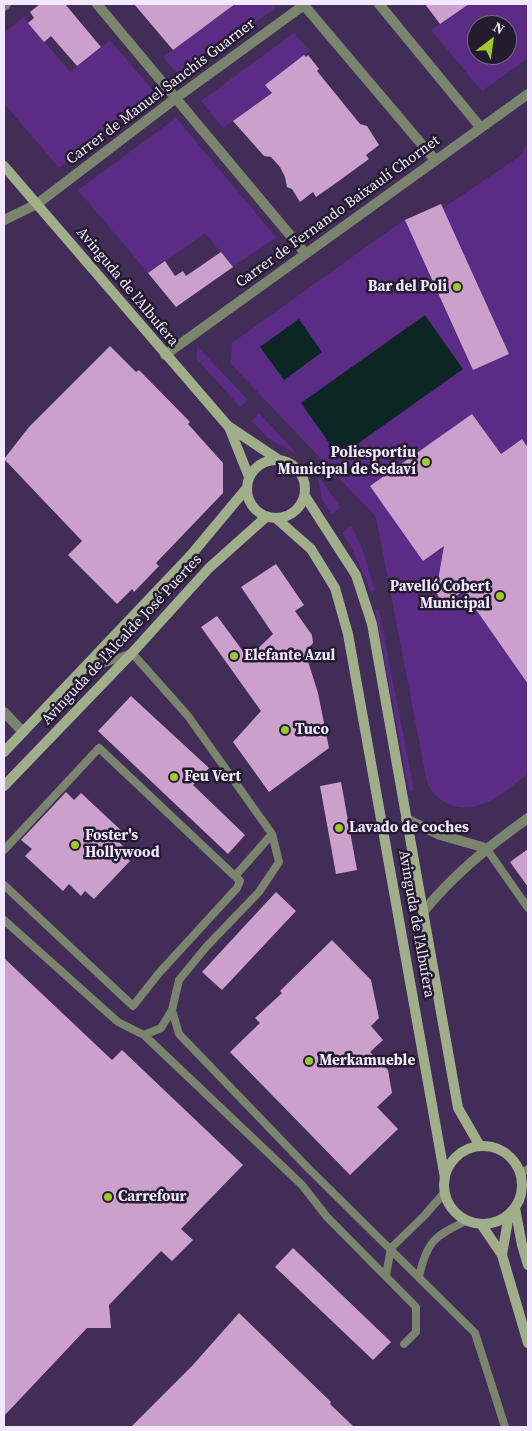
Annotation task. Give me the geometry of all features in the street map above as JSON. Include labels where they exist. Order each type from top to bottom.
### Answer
[{"type":"street","points":[[97,4],[305,253]]},
{"type":"street","points":[[303,4],[435,160]]},
{"type":"street","name":"Carrer de Manuel Sanchis Guarner","points":[[4,220],[37,204],[303,4]]},
{"type":"street","points":[[378,4],[480,128]]},
{"type":"street","name":"Carrer de Fernando Baixaulí Chornet","points":[[165,355],[528,94]]},
{"type":"street","name":"Avinguda de l'Albufera","points":[[4,166],[228,426],[279,460]]},
{"type":"street","name":"Avinguda de l'Albufera","points":[[228,426],[249,477]]},
{"type":"street","points":[[279,460],[289,462],[303,476],[305,496],[295,512],[287,517],[277,519],[266,517],[252,506],[246,489],[249,477],[262,464],[279,460]]},
{"type":"street","name":"Avinguda de l'Alcalde José Puertes","points":[[4,752],[191,555],[246,489]]},
{"type":"street","name":"Avinguda de l'Albufera","points":[[305,496],[356,574],[372,624],[458,1108],[480,1146]]},
{"type":"street","name":"Avinguda de l'Alcalde José Puertes","points":[[4,786],[132,653],[209,568],[266,517]]},
{"type":"street","name":"Avinguda de l'Albufera","points":[[277,519],[310,549],[335,588],[348,634],[445,1178]]},
{"type":"street","points":[[4,712],[23,732]]},
{"type":"street","points":[[423,912],[447,883],[486,848],[528,818]]},
{"type":"street","points":[[406,819],[440,835],[486,848]]},
{"type":"street","points":[[502,1255],[512,1211],[521,1197],[524,1171],[505,1153],[491,1146],[468,1149],[457,1156],[449,1166],[445,1178],[445,1192],[449,1204],[457,1214],[481,1224],[491,1223],[512,1211]]},
{"type":"street","points":[[512,1211],[528,1265]]},
{"type":"street","points":[[481,1224],[502,1255],[528,1343]]},
{"type":"lane","points":[[80,672],[132,653],[188,716],[272,834],[279,862],[259,892],[207,946],[179,980],[172,1010],[161,1028],[144,1035]]},
{"type":"lane","points":[[4,850],[99,748],[240,881],[237,888],[159,973],[134,1006],[4,884]]},
{"type":"lane","points":[[236,876],[272,834]]},
{"type":"lane","points":[[486,848],[528,908]]},
{"type":"lane","points":[[4,920],[118,1022],[144,1035],[302,1185],[327,1217],[416,1307],[416,1332],[404,1344]]},
{"type":"lane","points":[[172,1010],[180,1034],[185,1040],[308,1168],[475,1333],[505,1427]]},
{"type":"lane","points":[[386,1275],[391,1248],[424,1216],[445,1192]]},
{"type":"lane","points":[[419,1277],[425,1252],[440,1234],[468,1220]]},
{"type":"shaded area","points":[[235,4],[274,4],[276,7],[181,78],[163,57]]},
{"type":"shaded area","points":[[469,4],[528,4],[528,58],[482,91],[431,30]]},
{"type":"shaded area","points":[[24,17],[70,72],[110,40],[157,95],[59,168],[4,103],[4,33]]},
{"type":"shaded area","points":[[294,33],[310,51],[265,85],[272,93],[223,128],[201,101]]},
{"type":"shaded area","points":[[176,118],[276,237],[233,267],[205,233],[148,273],[78,190]]},
{"type":"shaded area","name":"Poliesportiu Municipal de Sedaví","points":[[528,142],[528,774],[501,794],[481,805],[459,807],[448,804],[438,797],[427,782],[376,517],[231,364],[232,343],[404,220],[441,204],[443,208],[520,156]]},
{"type":"shaded area","points":[[425,315],[463,369],[339,457],[301,403]]},
{"type":"shaded area","points":[[299,319],[322,352],[284,380],[260,347]]},
{"type":"shaded area","points":[[197,346],[248,400],[240,407],[197,359]]},
{"type":"shaded area","points":[[259,413],[298,455],[268,438],[252,421]]},
{"type":"shaded area","points":[[317,474],[340,507],[332,515],[322,499]]},
{"type":"shaded area","points":[[351,526],[362,548],[375,591],[371,592],[353,550],[342,533]]},
{"type":"shaded area","points":[[375,610],[379,610],[414,790],[409,791]]},
{"type":"building","points":[[40,4],[65,4],[101,47],[77,66],[51,36],[44,42],[28,23],[34,18],[30,12]]},
{"type":"building","points":[[134,4],[235,4],[173,50]]},
{"type":"building","points":[[425,4],[469,4],[440,24]]},
{"type":"building","points":[[304,55],[306,57],[308,55],[319,69],[317,71],[360,124],[367,126],[379,145],[366,155],[369,159],[336,183],[316,197],[313,192],[300,202],[292,189],[287,187],[280,167],[271,157],[264,156],[233,121],[272,93],[265,85]]},
{"type":"building","name":"Bar del Poli","points":[[441,204],[509,354],[473,370],[405,220]]},
{"type":"building","points":[[221,252],[233,267],[176,307],[148,273],[165,261],[175,276],[183,271],[186,276]]},
{"type":"building","points":[[110,346],[136,372],[139,370],[190,422],[188,424],[223,463],[223,493],[156,563],[159,566],[134,592],[132,589],[117,604],[68,555],[82,541],[4,459],[29,427]]},
{"type":"building","points":[[472,414],[501,454],[522,439],[528,448],[528,684],[463,591],[449,601],[440,599],[436,592],[444,546],[423,561],[370,486]]},
{"type":"building","points":[[276,564],[304,605],[295,611],[312,635],[313,643],[305,652],[318,693],[329,748],[269,792],[233,742],[261,711],[201,627],[217,616],[248,658],[273,634],[241,587]]},
{"type":"building","name":"Feu Vert","points":[[131,696],[209,768],[193,785],[245,835],[228,854],[98,731]]},
{"type":"building","name":"Lavado de coches","points":[[341,782],[357,870],[336,874],[320,786]]},
{"type":"building","name":"Foster's Hollywood","points":[[66,792],[74,800],[81,793],[125,834],[118,841],[126,849],[122,853],[130,861],[94,899],[85,891],[81,896],[69,884],[63,891],[25,856],[32,849],[21,840]]},
{"type":"building","points":[[528,849],[528,887],[510,862]]},
{"type":"building","points":[[276,892],[296,911],[222,990],[202,972]]},
{"type":"building","name":"Merkamueble","points":[[332,940],[371,980],[379,1018],[371,1026],[383,1040],[370,1052],[388,1070],[392,1093],[377,1107],[398,1129],[350,1175],[230,1052],[260,1023],[255,1018],[282,993],[280,991]]},
{"type":"building","name":"Carrefour","points":[[4,958],[112,1060],[122,1050],[243,1165],[181,1229],[193,1240],[172,1261],[161,1251],[109,1305],[111,1328],[87,1328],[4,1416]]},
{"type":"building","points":[[293,1248],[391,1342],[373,1360],[275,1267]]},
{"type":"building","points":[[239,1313],[331,1402],[330,1404],[354,1427],[131,1427],[192,1366]]},
{"type":"place","name":"Bar del Poli","points":[[457,287]]},
{"type":"place","name":"Poliesportiu Municipal de Sedaví","points":[[426,462]]},
{"type":"place","name":"Pavelló Cobert Municipal","points":[[500,596]]},
{"type":"place","name":"Elefante Azul","points":[[234,656]]},
{"type":"place","name":"Tuco","points":[[285,730]]},
{"type":"place","name":"Feu Vert","points":[[174,777]]},
{"type":"place","name":"Lavado de coches","points":[[339,828]]},
{"type":"place","name":"Foster's Hollywood","points":[[75,845]]},
{"type":"place","name":"Merkamueble","points":[[309,1061]]},
{"type":"place","name":"Carrefour","points":[[108,1197]]}]
